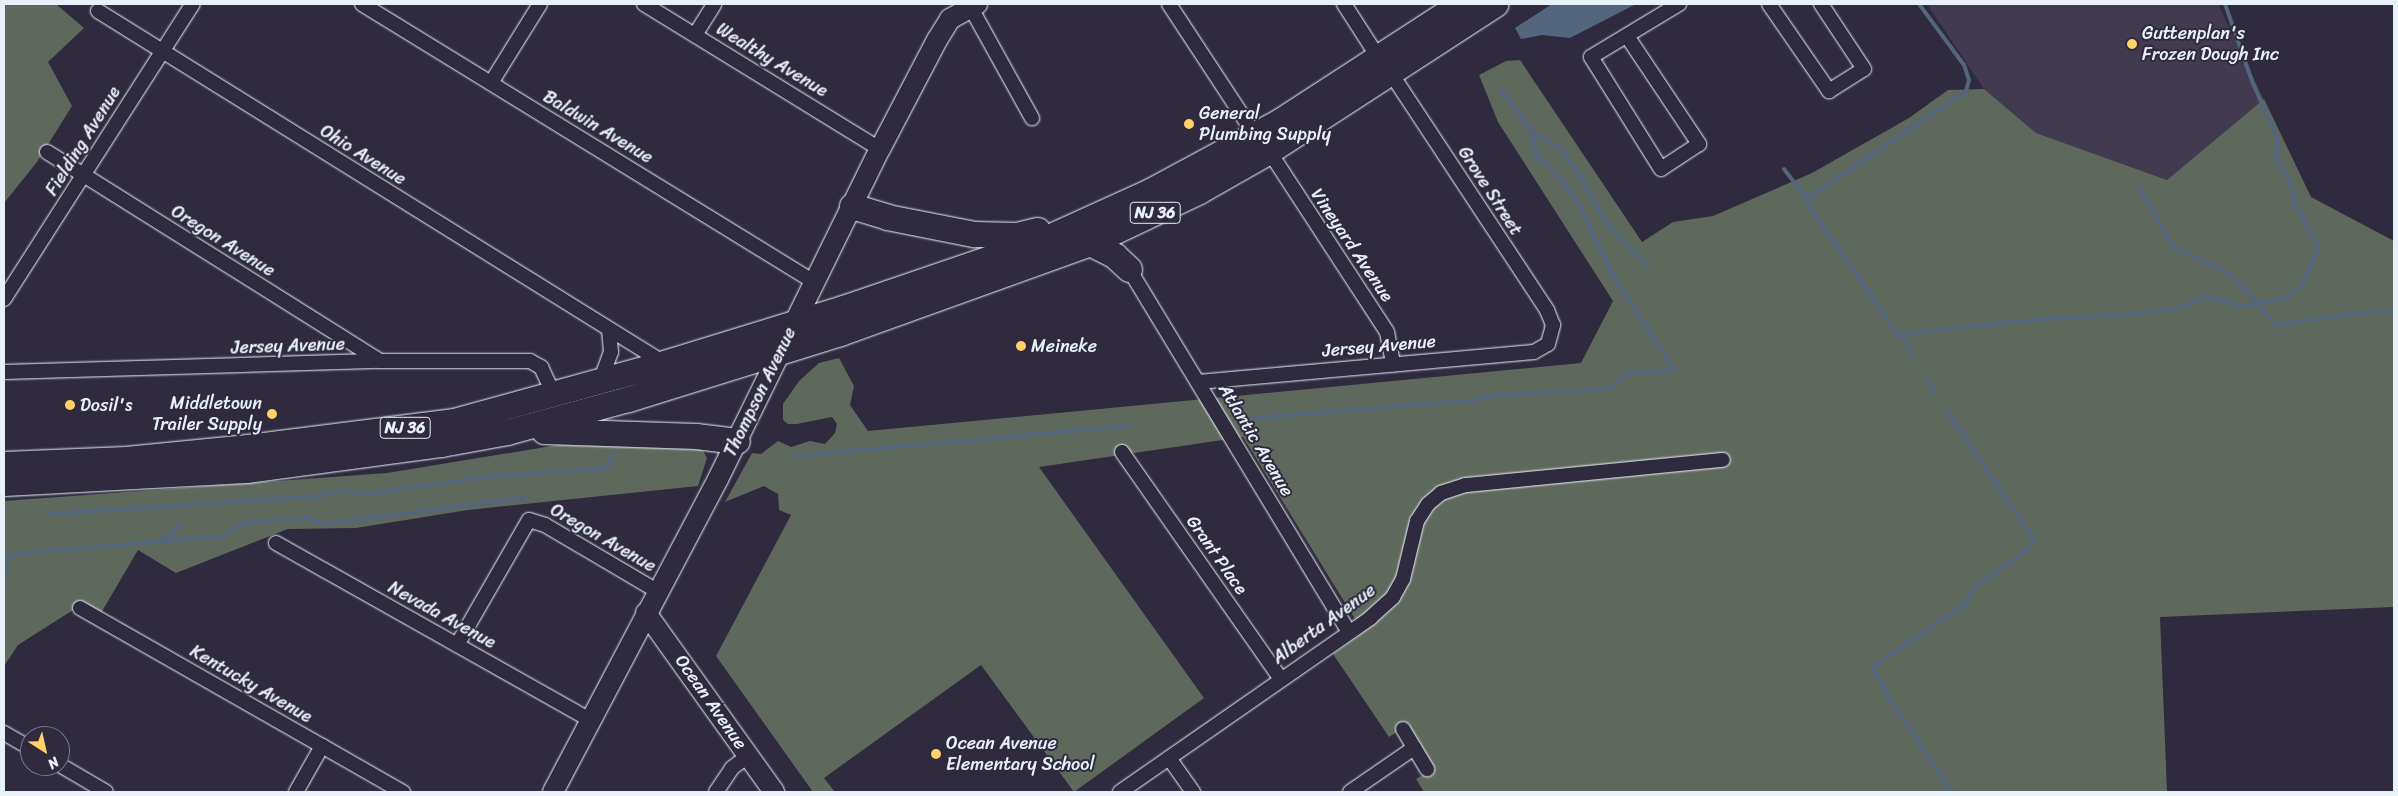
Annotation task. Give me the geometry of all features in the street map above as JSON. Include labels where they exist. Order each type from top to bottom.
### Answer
[{"type":"highway","name":"NJ 36","points":[[1384,64],[1460,4]]},
{"type":"highway","name":"NJ 36","points":[[4,464],[126,458],[386,432],[489,413],[664,364],[1040,241],[1132,224],[1384,64],[1495,4]]},
{"type":"highway","name":"NJ 36","points":[[4,482],[246,470],[366,456],[507,432],[628,400],[928,304],[1089,231],[1262,143]]},
{"type":"highway","points":[[852,206],[887,217],[999,235],[1089,231],[1129,269]]},
{"type":"highway","points":[[1129,269],[1127,249],[1132,224]]},
{"type":"highway","points":[[507,432],[593,431],[696,436],[737,441]]},
{"type":"street","name":"Fielding Avenue","points":[[4,299],[193,4]]},
{"type":"street","name":"Baldwin Avenue","points":[[362,4],[814,282]]},
{"type":"street","points":[[491,83],[540,4]]},
{"type":"street","name":"Wealthy Avenue","points":[[644,4],[880,149]]},
{"type":"street","points":[[695,35],[714,4]]},
{"type":"street","name":"Vineyard Avenue","points":[[1169,4],[1387,332],[1393,364]]},
{"type":"street","name":"Grove Street","points":[[1344,4],[1547,310],[1552,332]]},
{"type":"street","points":[[1627,36],[1699,144],[1661,169],[1591,57],[1677,4]]},
{"type":"street","points":[[1769,4],[1829,91],[1864,69],[1821,4]]},
{"type":"street","points":[[974,6],[1032,118]]},
{"type":"street","name":"Thompson Avenue","points":[[553,792],[737,441],[814,282],[950,11],[974,6]]},
{"type":"street","name":"Ohio Avenue","points":[[98,10],[162,52],[664,364]]},
{"type":"street","name":"Oregon Avenue","points":[[47,152],[380,362]]},
{"type":"street","name":"Atlantic Avenue","points":[[1129,269],[1349,632]]},
{"type":"street","points":[[600,382],[611,352],[610,330]]},
{"type":"street","name":"Jersey Avenue","points":[[1198,382],[1534,352],[1548,344],[1552,332]]},
{"type":"street","name":"Jersey Avenue","points":[[4,372],[380,362],[530,361],[541,367],[554,395]]},
{"type":"street","name":"Grant Place","points":[[1122,452],[1281,679]]},
{"type":"street","name":"Alberta Avenue","points":[[1120,792],[1349,632],[1393,597],[1403,579],[1417,521],[1428,504],[1441,493],[1466,485],[1723,460]]},
{"type":"street","name":"Oregon Avenue","points":[[457,644],[529,520],[545,525],[657,591]]},
{"type":"street","name":"Nevada Avenue","points":[[276,543],[590,720]]},
{"type":"street","name":"Kentucky Avenue","points":[[80,608],[403,792]]},
{"type":"street","name":"Ocean Avenue","points":[[646,613],[774,792]]},
{"type":"street","points":[[1403,729],[1428,769]]},
{"type":"street","points":[[4,733],[20,742]]},
{"type":"street","points":[[296,792],[322,746]]},
{"type":"street","points":[[1350,792],[1414,748]]},
{"type":"street","points":[[716,792],[732,768],[748,756]]},
{"type":"street","points":[[1169,758],[1194,792]]},
{"type":"street","points":[[70,772],[106,792]]},
{"type":"shaded area","points":[[4,4],[56,4],[84,28],[48,62],[72,106],[37,162],[4,203]]},
{"type":"shaded area","points":[[1927,4],[2218,4],[2264,99],[2167,180],[2036,133],[1984,89]]},
{"type":"shaded area","points":[[1520,60],[1642,242],[1673,222],[1713,216],[1812,173],[1909,118],[1948,90],[1984,89],[2036,133],[2167,180],[2264,99],[2311,197],[2394,241],[2394,607],[2160,617],[2167,792],[1424,792],[1416,779],[1434,768],[1408,725],[1389,737],[1333,654],[1363,632],[1243,437],[1039,467],[1204,698],[1074,792],[981,665],[824,778],[835,792],[813,792],[716,656],[791,515],[779,510],[778,494],[764,486],[725,502],[752,453],[761,454],[778,441],[791,447],[810,441],[825,444],[835,433],[837,424],[832,417],[797,424],[788,424],[783,420],[783,404],[799,381],[819,363],[839,358],[854,386],[850,405],[868,431],[1581,363],[1613,301],[1498,122],[1479,75],[1506,61]]},
{"type":"shaded area","points":[[570,443],[681,444],[702,449],[707,458],[698,486],[468,510],[356,528],[288,529],[176,573],[138,550],[101,613],[84,603],[18,645],[4,666],[4,501],[387,473]]},
{"type":"water","points":[[1552,4],[1636,4],[1570,38],[1542,35],[1521,39],[1515,28]]},
{"type":"waterway","points":[[1900,337],[1807,203],[1808,198],[1966,91],[1969,80],[1964,65],[1919,4]]},
{"type":"waterway","points":[[1912,356],[1902,334],[2043,319],[2135,314],[2176,309],[2205,297],[2243,306],[2287,298],[2303,284],[2318,247],[2294,201],[2292,185],[2276,158],[2278,140],[2252,81],[2225,4]]},
{"type":"waterway","points":[[1253,418],[1473,400],[1498,395],[1607,389],[1629,373],[1675,370],[1612,274],[1581,208],[1557,174],[1536,156],[1532,131],[1501,90]]},
{"type":"waterway","points":[[1532,131],[1559,148],[1580,175],[1603,219],[1648,267]]},
{"type":"waterway","points":[[1784,169],[1807,200]]},
{"type":"waterway","points":[[2139,188],[2174,248],[2225,271],[2253,297],[2276,325],[2357,313],[2394,312]]},
{"type":"waterway","points":[[1926,378],[1935,393]]},
{"type":"waterway","points":[[1947,411],[2033,538],[2030,548],[1974,588],[1965,604],[1872,667],[1888,696],[1952,792]]},
{"type":"waterway","points":[[793,456],[1129,426]]},
{"type":"waterway","points":[[49,514],[319,496],[335,491],[372,493],[493,476],[598,469],[609,465],[613,454]]},
{"type":"waterway","points":[[4,580],[7,560],[13,554],[222,536],[240,525],[252,522],[305,518],[323,524],[524,498]]},
{"type":"waterway","points":[[162,540],[181,525]]},
{"type":"place","name":"Guttenplan's Frozen Dough Inc","points":[[2132,44]]},
{"type":"place","name":"General Plumbing Supply","points":[[1189,124]]},
{"type":"place","name":"Meineke","points":[[1021,346]]},
{"type":"place","name":"Dosil's","points":[[70,405]]},
{"type":"place","name":"Middletown Trailer Supply","points":[[272,414]]},
{"type":"place","name":"Ocean Avenue Elementary School","points":[[936,754]]}]
